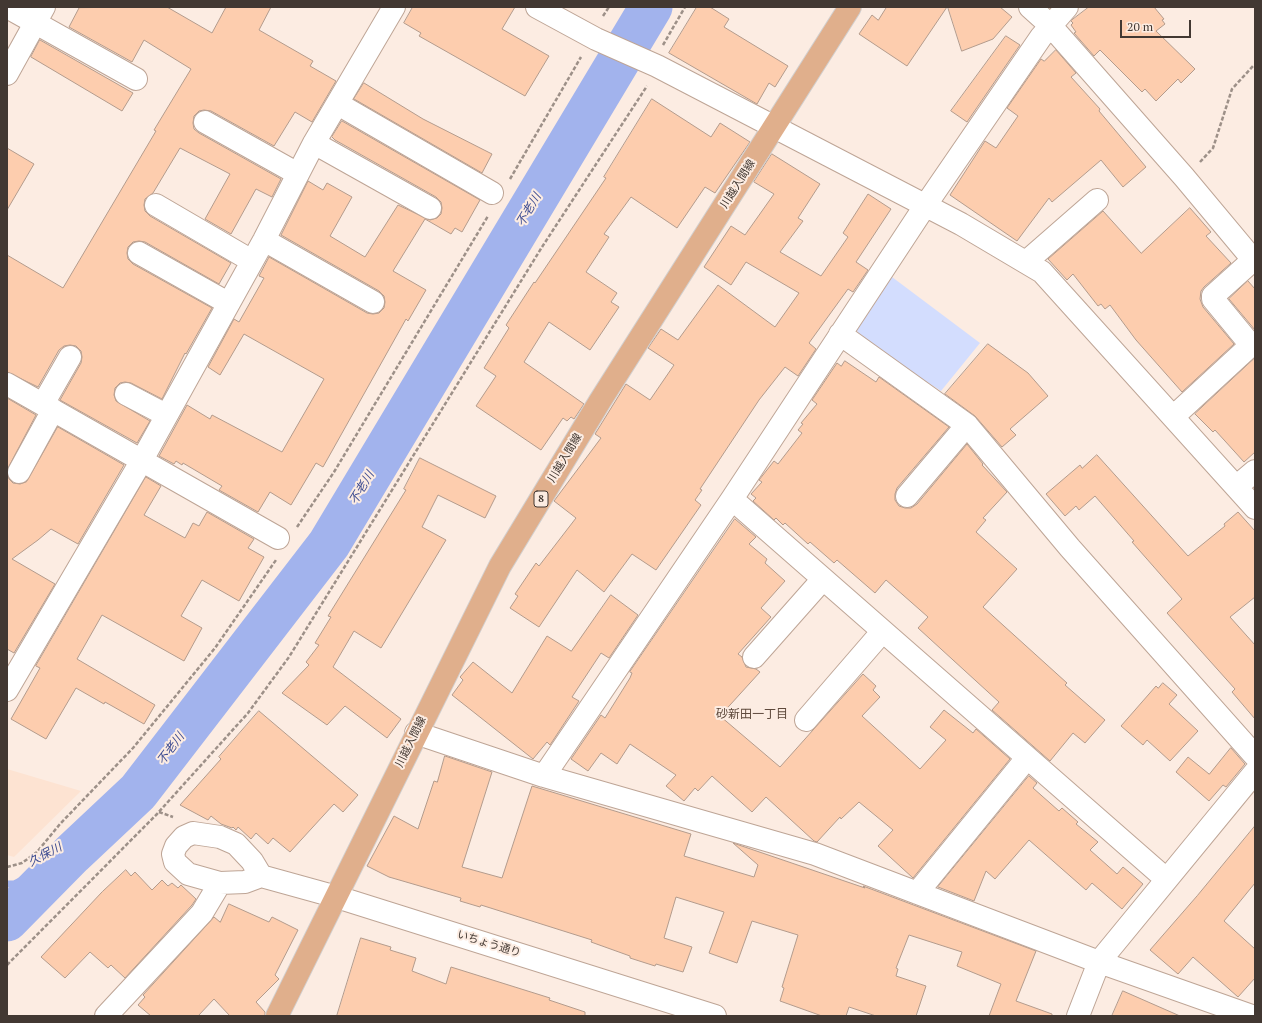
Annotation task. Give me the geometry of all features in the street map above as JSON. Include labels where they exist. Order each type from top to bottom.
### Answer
[{"type":"main road","name":"川越入間線","points":[[277,1016],[500,566],[600,401],[850,7]]},
{"type":"street","points":[[7,7],[40,15],[136,79]]},
{"type":"street","points":[[7,690],[142,460],[264,240],[314,143],[394,7]]},
{"type":"street","points":[[537,7],[593,38],[655,66],[960,224],[1042,272],[1255,508]]},
{"type":"street","points":[[1030,7],[1050,25],[1184,177],[1254,261],[1213,296],[1213,299],[1250,344],[1173,417]]},
{"type":"street","points":[[544,776],[732,499],[925,206],[1050,25],[1068,7]]},
{"type":"street","points":[[7,74],[40,15]]},
{"type":"street","points":[[338,104],[499,189]]},
{"type":"street","points":[[205,122],[298,174]]},
{"type":"street","points":[[314,143],[430,208]]},
{"type":"street","points":[[1026,262],[1097,200]]},
{"type":"street","points":[[156,205],[252,262]]},
{"type":"street","points":[[264,240],[373,302]]},
{"type":"street","points":[[139,253],[228,303]]},
{"type":"street","points":[[840,334],[967,425],[1070,548],[1255,756]]},
{"type":"street","points":[[19,472],[70,357]]},
{"type":"street","points":[[7,384],[285,540]]},
{"type":"street","points":[[126,394],[166,415]]},
{"type":"street","points":[[907,496],[967,425]]},
{"type":"street","points":[[1236,487],[1255,470]]},
{"type":"street","points":[[732,499],[882,632],[935,676],[1166,879]]},
{"type":"street","points":[[754,657],[823,580]]},
{"type":"street","points":[[806,720],[882,632]]},
{"type":"street","points":[[416,733],[544,776],[815,854],[1098,962],[1252,1016]]},
{"type":"street","points":[[917,893],[1027,758]]},
{"type":"street","points":[[1078,1016],[1098,962],[1255,772]]},
{"type":"street","points":[[193,833],[205,833],[236,844],[252,861],[261,876],[245,882],[220,883],[188,874],[175,862],[173,854],[176,846],[184,837],[193,833]]},
{"type":"street","name":"いちょう通り","points":[[261,876],[337,897],[715,1016]]},
{"type":"street","points":[[106,1016],[202,913],[220,883]]},
{"type":"path","points":[[7,964],[157,814],[248,712],[289,657],[655,66],[663,46],[684,7]]},
{"type":"path","points":[[499,189],[582,54],[583,47],[593,38]]},
{"type":"path","points":[[1184,177],[1200,163],[1212,148],[1232,89],[1254,64]]},
{"type":"path","points":[[7,867],[22,863],[36,852],[60,824],[133,748],[215,648],[285,540],[334,472],[488,216]]},
{"type":"shaded area","points":[[892,277],[980,343],[941,391],[860,339],[857,330]]},
{"type":"shaded area","points":[[7,769],[81,791],[14,857],[7,855]]},
{"type":"building","points":[[167,7],[212,33],[226,7],[271,7],[259,30],[313,61],[310,66],[336,81],[312,122],[295,112],[274,146],[211,111],[199,111],[194,116],[194,129],[199,133],[281,179],[272,197],[256,189],[231,234],[205,219],[230,174],[180,148],[153,193],[145,199],[145,211],[150,216],[231,263],[219,284],[145,242],[133,242],[128,247],[128,259],[133,264],[212,308],[186,354],[185,353],[162,399],[131,383],[120,383],[115,388],[114,395],[116,401],[150,421],[137,443],[60,400],[81,363],[81,351],[76,346],[64,346],[59,350],[38,387],[7,372],[7,255],[63,288],[191,69],[144,40],[132,62],[69,27],[79,8]]},
{"type":"building","points":[[413,7],[515,7],[502,29],[549,56],[525,96],[419,36],[421,33],[404,23]]},
{"type":"building","points":[[697,7],[710,7],[729,19],[724,27],[788,66],[775,87],[769,83],[757,104],[669,53]]},
{"type":"building","points":[[887,7],[947,7],[907,66],[859,34],[872,15],[878,20]]},
{"type":"building","points":[[948,7],[1000,7],[1012,17],[993,39],[962,51]]},
{"type":"building","points":[[1089,7],[1154,7],[1164,19],[1162,20],[1165,24],[1156,31],[1195,69],[1181,83],[1178,79],[1156,101],[1145,89],[1142,92],[1100,50],[1094,56],[1074,33],[1076,32],[1071,25],[1073,23],[1071,21]]},
{"type":"building","points":[[1006,36],[1020,45],[967,122],[951,111]]},
{"type":"building","points":[[40,40],[133,93],[122,111],[31,57]]},
{"type":"building","points":[[1056,50],[1076,73],[1071,77],[1100,109],[1099,111],[1146,167],[1123,187],[1101,160],[1052,202],[1049,198],[1017,241],[950,195],[985,141],[996,148],[1018,116],[1007,108],[1041,59],[1044,61]]},
{"type":"building","points":[[364,83],[423,119],[492,154],[482,173],[354,99]]},
{"type":"building","points":[[652,99],[711,137],[720,123],[750,142],[715,193],[705,187],[677,228],[631,197],[604,234],[609,237],[586,272],[617,293],[611,302],[619,307],[590,350],[549,322],[524,362],[584,404],[574,419],[571,417],[567,421],[563,418],[541,450],[476,406],[496,376],[484,368],[509,328],[506,325],[606,178],[604,177]]},
{"type":"building","points":[[342,121],[480,200],[462,232],[455,228],[451,234],[425,219],[393,271],[426,290],[408,321],[406,319],[323,467],[316,463],[291,505],[270,492],[258,512],[219,490],[222,486],[183,463],[182,465],[176,461],[174,464],[159,456],[187,405],[210,419],[212,415],[282,452],[324,379],[244,334],[220,375],[208,367],[234,319],[239,322],[264,278],[259,276],[269,257],[367,313],[379,313],[384,308],[384,296],[379,291],[281,235],[308,181],[323,190],[327,183],[352,197],[330,236],[365,257],[398,205],[430,220],[437,218],[441,214],[441,202],[436,197],[335,140],[332,137]]},
{"type":"building","points":[[7,148],[34,164],[7,210]]},
{"type":"building","points":[[772,154],[820,184],[798,218],[803,221],[780,252],[821,276],[848,237],[843,233],[868,194],[891,209],[856,262],[868,270],[853,292],[848,289],[809,343],[816,349],[798,376],[785,367],[759,400],[700,489],[702,490],[695,500],[701,505],[656,570],[632,554],[604,592],[577,570],[539,627],[510,608],[518,596],[515,594],[536,563],[539,566],[576,518],[554,501],[601,438],[595,434],[626,384],[650,400],[674,365],[648,348],[661,329],[678,340],[718,285],[775,327],[799,293],[746,262],[731,285],[704,267],[731,226],[745,235],[774,194],[754,182]]},
{"type":"building","points":[[1190,208],[1211,232],[1206,236],[1231,263],[1204,287],[1201,291],[1200,299],[1203,307],[1234,344],[1182,392],[1136,340],[1110,305],[1105,309],[1101,304],[1098,306],[1073,274],[1067,280],[1048,259],[1103,211],[1141,253]]},
{"type":"building","points":[[1248,281],[1255,289],[1255,330],[1229,299]]},
{"type":"building","points":[[988,344],[1028,373],[1048,396],[1010,429],[1016,435],[1002,447],[975,416],[945,394]]},
{"type":"building","points":[[1255,358],[1255,452],[1244,462],[1215,430],[1213,432],[1195,414]]},
{"type":"building","points":[[845,361],[876,382],[879,377],[949,427],[897,488],[895,500],[899,506],[911,508],[917,504],[967,444],[983,464],[982,465],[1007,492],[983,518],[986,520],[976,532],[1017,569],[983,607],[1067,683],[1065,685],[1105,720],[1085,743],[1073,733],[1050,761],[992,710],[999,702],[918,628],[928,617],[886,580],[875,593],[837,560],[834,563],[810,542],[808,544],[785,523],[783,525],[776,518],[774,520],[753,501],[756,498],[751,494],[762,482],[759,480],[774,461],[778,464],[802,433],[798,430],[803,424],[801,423],[817,404],[812,400],[837,363],[841,366]]},
{"type":"building","points":[[7,398],[36,415],[7,470]]},
{"type":"building","points":[[58,427],[124,465],[78,544],[51,529],[12,559],[55,584],[14,653],[7,649],[7,474],[13,483],[20,484],[26,482]]},
{"type":"building","points":[[1097,455],[1188,556],[1225,526],[1224,524],[1238,512],[1255,531],[1255,597],[1230,617],[1255,645],[1255,719],[1232,692],[1235,689],[1167,613],[1182,599],[1132,542],[1134,541],[1095,496],[1079,510],[1076,506],[1065,516],[1046,494],[1080,465],[1082,468]]},
{"type":"building","points":[[420,458],[496,496],[485,518],[438,495],[422,527],[446,540],[381,648],[354,631],[333,667],[401,719],[387,738],[345,706],[327,725],[282,693],[309,665],[306,662],[319,645],[315,643],[331,617],[328,616],[406,490],[404,489]]},
{"type":"building","points":[[146,477],[161,486],[144,515],[185,538],[193,523],[199,526],[207,512],[254,539],[248,548],[264,557],[239,601],[202,580],[181,616],[202,628],[184,661],[102,615],[77,659],[155,705],[144,724],[76,688],[46,739],[11,719],[40,668],[36,666]]},
{"type":"building","points":[[735,519],[756,537],[749,544],[767,559],[765,563],[785,581],[761,608],[771,617],[738,654],[742,657],[746,667],[756,669],[760,672],[720,716],[780,767],[863,674],[876,686],[873,690],[880,697],[862,716],[920,769],[946,740],[930,727],[944,710],[973,733],[976,729],[1010,759],[913,878],[878,846],[893,830],[859,802],[841,819],[840,817],[817,842],[814,841],[766,797],[752,812],[712,776],[698,791],[695,788],[684,801],[666,786],[676,775],[630,744],[617,764],[601,753],[588,771],[571,759],[601,715],[605,718],[630,678],[632,673],[630,672]]},
{"type":"building","points":[[611,595],[638,615],[609,658],[601,653],[572,697],[579,701],[550,745],[547,742],[533,759],[452,695],[463,680],[460,677],[473,662],[512,693],[547,636],[571,651]]},
{"type":"building","points":[[1163,683],[1177,695],[1169,704],[1198,731],[1170,761],[1147,740],[1143,745],[1121,726],[1156,686],[1158,688]]},
{"type":"building","points":[[259,711],[358,795],[343,812],[334,804],[290,852],[273,838],[268,844],[256,833],[251,839],[238,827],[236,830],[233,827],[232,828],[221,824],[211,816],[208,820],[180,805],[221,759],[219,757]]},
{"type":"building","points":[[1231,748],[1245,764],[1226,787],[1223,785],[1209,801],[1176,772],[1188,757],[1209,774]]},
{"type":"building","points":[[445,756],[492,772],[462,867],[502,878],[532,786],[691,834],[684,856],[754,877],[758,865],[733,843],[865,888],[863,886],[1036,951],[1016,1001],[1052,1014],[1052,1016],[989,1016],[1001,984],[957,966],[962,952],[909,935],[896,968],[898,969],[896,976],[926,986],[916,1016],[876,1016],[849,1007],[846,1016],[822,1016],[780,1001],[784,988],[782,987],[798,935],[752,921],[737,963],[709,953],[724,912],[676,897],[664,938],[692,947],[683,972],[656,964],[655,966],[630,958],[630,956],[591,942],[592,940],[481,905],[480,907],[460,901],[461,898],[389,877],[367,866],[394,816],[418,829],[434,781],[437,782]]},
{"type":"building","points":[[1029,776],[1037,783],[1033,788],[1059,811],[1062,808],[1078,822],[1076,824],[1098,842],[1090,850],[1117,874],[1123,867],[1143,884],[1122,909],[1092,883],[1086,890],[1029,840],[995,879],[986,871],[974,901],[938,887]]},
{"type":"building","points":[[1255,826],[1255,883],[1224,921],[1255,949],[1255,978],[1238,997],[1193,957],[1178,974],[1150,950]]},
{"type":"building","points":[[126,870],[131,876],[135,872],[152,890],[162,880],[168,886],[172,883],[178,888],[181,885],[196,899],[125,978],[111,965],[108,968],[90,952],[65,978],[41,957],[102,892]]},
{"type":"building","points":[[229,904],[269,922],[272,917],[298,930],[275,975],[279,979],[256,1002],[265,1012],[265,1016],[230,1016],[214,999],[198,1016],[151,1016],[138,1005],[145,997],[143,995],[214,917],[220,922]]},
{"type":"building","points":[[361,938],[391,947],[390,950],[416,958],[412,971],[446,984],[451,967],[550,998],[549,1000],[585,1012],[585,1016],[337,1016]]},
{"type":"building","points":[[1123,991],[1180,1016],[1112,1016]]},
{"type":"waterway","name":"不老川","points":[[7,920],[72,854],[138,792],[329,544],[651,7]]},
{"type":"waterway","name":"久保川","points":[[7,884],[14,884],[72,854]]},
{"type":"district","name":"砂新田一丁目","points":[[752,715]]}]
